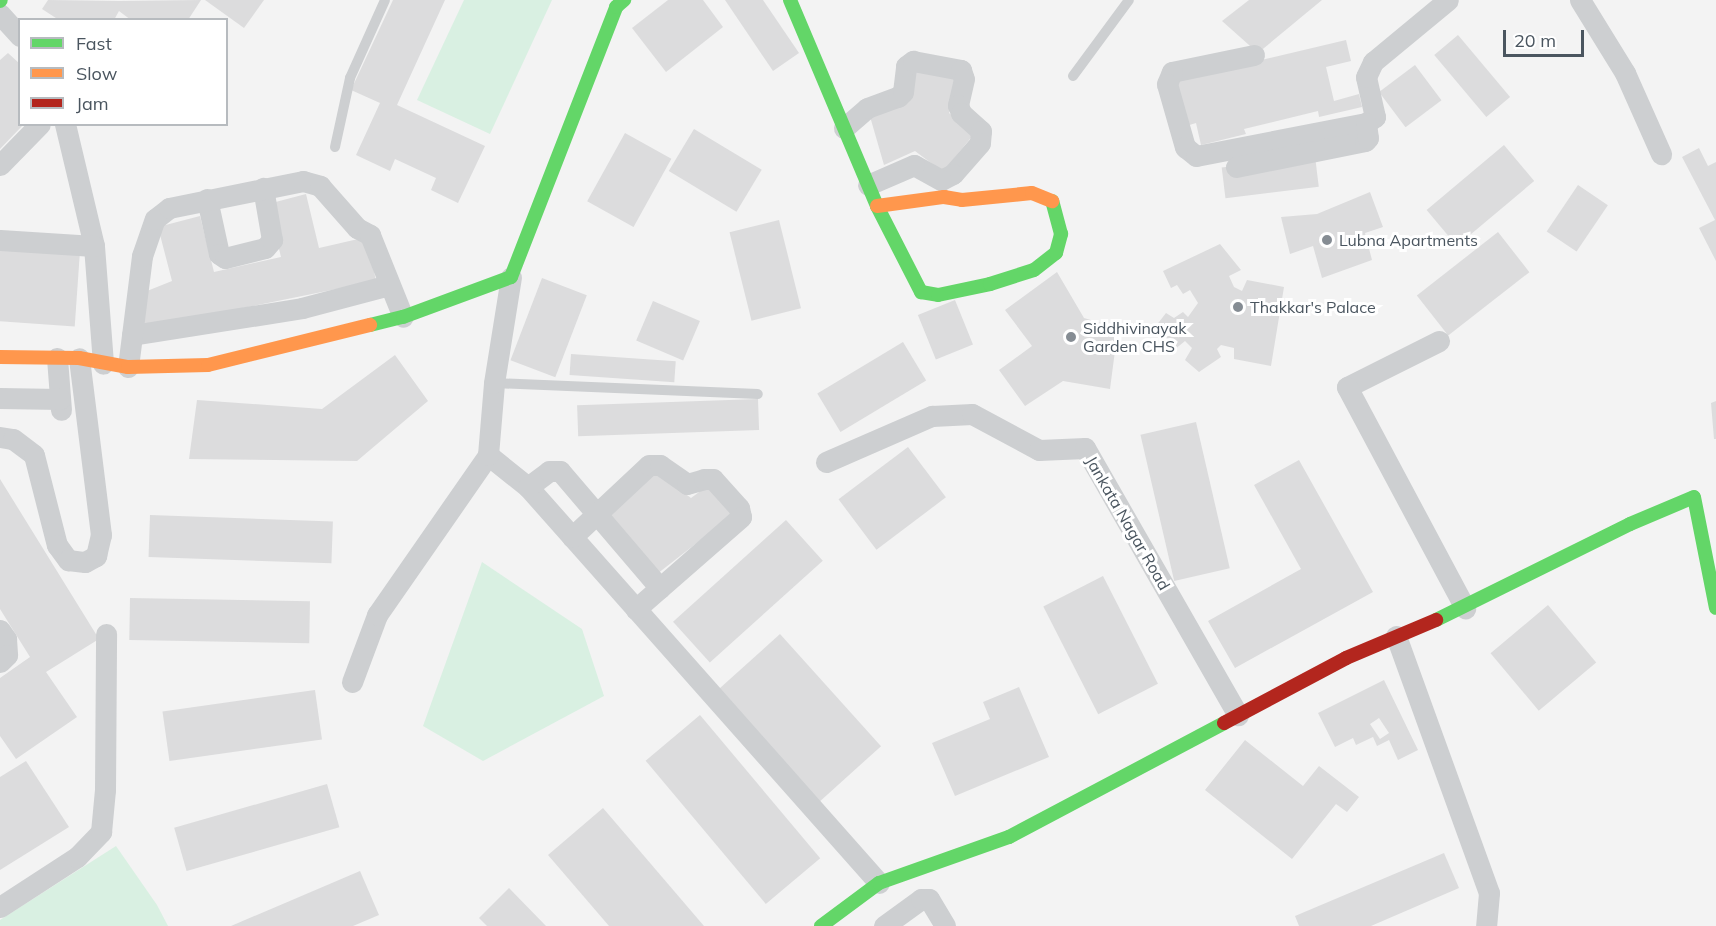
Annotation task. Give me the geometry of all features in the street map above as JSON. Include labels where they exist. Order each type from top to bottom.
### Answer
[{"type":"street","points":[[352,682],[377,615],[489,455],[494,383],[511,276],[616,7],[624,0]]},
{"type":"street","points":[[790,0],[877,206],[921,292],[938,295],[990,284],[1034,270],[1056,253],[1061,234],[1052,200],[1032,193],[962,200],[944,197],[877,206]]},
{"type":"street","points":[[1254,55],[1172,72],[1167,84],[1185,147],[1196,156],[1366,123],[1375,117],[1366,77],[1373,62],[1448,0]]},
{"type":"street","points":[[1580,0],[1625,73],[1661,154]]},
{"type":"street","points":[[0,14],[18,34]]},
{"type":"street","points":[[844,128],[867,108],[898,97],[903,92],[906,66],[913,61],[961,70],[964,79],[958,105],[961,113],[981,131],[980,142],[953,174],[941,180],[914,165],[868,185]]},
{"type":"street","points":[[1236,167],[1365,141],[1368,138],[1366,123]]},
{"type":"street","points":[[0,165],[38,126]]},
{"type":"street","points":[[65,126],[94,246],[103,364]]},
{"type":"street","points":[[128,367],[142,256],[155,219],[169,208],[263,188],[303,181],[320,186],[357,228],[370,235],[402,317]]},
{"type":"street","points":[[207,199],[219,254],[225,258],[265,248],[272,240],[263,188]]},
{"type":"street","points":[[0,240],[94,246]]},
{"type":"street","points":[[0,357],[79,358],[128,367],[207,365],[402,317],[511,276]]},
{"type":"street","points":[[132,335],[302,308],[389,285]]},
{"type":"street","points":[[1439,341],[1347,387],[1465,608]]},
{"type":"street","points":[[0,398],[61,405],[57,358]]},
{"type":"street","points":[[0,437],[13,439],[34,455],[57,545],[68,560],[85,562],[96,556],[101,535],[79,358]]},
{"type":"street","name":"Jankata Nagar Road","points":[[826,462],[932,416],[972,414],[1039,450],[1085,448],[1238,714]]},
{"type":"street","points":[[489,455],[528,487],[879,883]]},
{"type":"street","points":[[572,537],[650,465],[660,465],[687,484],[713,479],[739,507],[741,517],[636,609]]},
{"type":"street","points":[[528,487],[549,471],[560,471],[660,588]]},
{"type":"street","points":[[558,520],[583,497]]},
{"type":"street","points":[[820,926],[879,883],[1009,837],[1346,658],[1465,608],[1630,524],[1694,497],[1716,608]]},
{"type":"street","points":[[586,553],[610,530]]},
{"type":"street","points":[[0,630],[6,639],[7,655],[0,662]]},
{"type":"street","points":[[0,907],[77,857],[101,832],[105,790],[106,634]]},
{"type":"street","points":[[1396,636],[1489,893],[1485,926]]},
{"type":"street","points":[[884,926],[921,899],[929,899],[945,926]]},
{"type":"lane","points":[[335,147],[350,78],[385,0]]},
{"type":"lane","points":[[1073,76],[1129,0]]},
{"type":"lane","points":[[494,383],[758,394]]},
{"type":"green space","points":[[464,0],[552,0],[490,134],[417,100]]},
{"type":"green space","points":[[482,562],[582,629],[604,696],[483,761],[423,726]]},
{"type":"green space","points":[[116,846],[157,905],[168,926],[0,926],[0,920]]},
{"type":"building","points":[[48,0],[201,0],[189,18],[128,18],[119,11],[115,18],[56,18],[42,9]]},
{"type":"building","points":[[205,0],[264,0],[244,28]]},
{"type":"building","points":[[393,0],[445,0],[397,105],[485,146],[458,203],[431,190],[436,178],[395,159],[390,171],[356,155],[380,103],[351,90]]},
{"type":"building","points":[[668,0],[703,0],[723,27],[666,72],[632,28]]},
{"type":"building","points":[[725,0],[763,0],[799,53],[773,71]]},
{"type":"building","points":[[1249,0],[1322,0],[1258,53],[1222,21]]},
{"type":"building","points":[[1458,35],[1510,97],[1486,117],[1434,55]]},
{"type":"building","points":[[1346,40],[1351,61],[1326,67],[1334,101],[1359,94],[1362,107],[1319,117],[1318,111],[1244,129],[1246,134],[1201,145],[1196,123],[1183,127],[1172,81]]},
{"type":"building","points":[[8,53],[18,62],[18,126],[22,126],[0,149],[0,60]]},
{"type":"building","points":[[912,65],[960,75],[949,113],[974,134],[943,172],[915,151],[884,165],[869,113],[907,100]]},
{"type":"building","points":[[1415,65],[1441,100],[1406,127],[1379,92]]},
{"type":"building","points":[[694,129],[762,170],[736,212],[669,171]]},
{"type":"building","points":[[625,133],[671,159],[634,227],[587,201]]},
{"type":"building","points":[[1504,145],[1534,181],[1457,246],[1427,210]]},
{"type":"building","points":[[1699,148],[1708,166],[1716,162],[1716,261],[1699,228],[1715,220],[1682,157]]},
{"type":"building","points":[[1315,156],[1319,187],[1225,198],[1222,167]]},
{"type":"building","points":[[1578,185],[1608,205],[1577,252],[1547,231]]},
{"type":"building","name":"Lubna Apartments","points":[[1370,192],[1383,227],[1365,233],[1372,260],[1322,278],[1313,246],[1290,254],[1281,217],[1317,214]]},
{"type":"building","points":[[306,194],[319,248],[367,237],[376,281],[144,328],[142,293],[172,281],[158,227],[200,216],[214,272],[281,257],[268,204]]},
{"type":"building","points":[[779,220],[801,308],[752,321],[730,232]]},
{"type":"building","points":[[1498,232],[1529,272],[1448,336],[1417,295]]},
{"type":"building","name":"Thakkar's Palace","points":[[1220,244],[1241,270],[1229,276],[1234,287],[1242,291],[1247,280],[1284,287],[1271,366],[1234,359],[1234,348],[1221,345],[1217,349],[1221,357],[1199,372],[1185,360],[1192,348],[1185,341],[1174,350],[1152,331],[1166,313],[1174,318],[1183,312],[1188,317],[1198,303],[1190,290],[1183,294],[1177,285],[1171,288],[1163,271]]},
{"type":"building","points":[[0,248],[80,254],[75,326],[0,321]]},
{"type":"building","name":"Siddhivinayak Garden CHS","points":[[1057,272],[1084,318],[1118,328],[1110,389],[1063,381],[1025,406],[999,370],[1032,346],[1005,310]]},
{"type":"building","points":[[542,278],[587,295],[555,377],[510,360]]},
{"type":"building","points":[[955,300],[973,345],[936,359],[918,315]]},
{"type":"building","points":[[653,301],[700,321],[683,361],[636,341]]},
{"type":"building","points":[[903,342],[926,381],[840,432],[817,394]]},
{"type":"building","points":[[571,354],[676,361],[674,382],[570,375]]},
{"type":"building","points":[[395,355],[428,401],[357,461],[189,459],[197,400],[322,409]]},
{"type":"building","points":[[758,399],[759,430],[578,436],[577,405]]},
{"type":"building","points":[[1716,401],[1716,439],[1714,439],[1711,403]]},
{"type":"building","points":[[1196,422],[1230,568],[1174,581],[1140,435]]},
{"type":"building","points":[[908,447],[946,497],[876,550],[839,499]]},
{"type":"building","points":[[1299,460],[1373,592],[1235,668],[1208,621],[1301,569],[1254,485]]},
{"type":"building","points":[[653,470],[691,498],[710,484],[735,513],[657,574],[601,516]]},
{"type":"building","points":[[0,479],[99,639],[46,672],[77,717],[16,759],[0,736],[0,678],[30,657],[0,609]]},
{"type":"building","points":[[150,515],[333,521],[331,563],[149,557]]},
{"type":"building","points":[[786,520],[823,561],[710,663],[673,622]]},
{"type":"building","points":[[1103,576],[1158,684],[1098,714],[1043,606]]},
{"type":"building","points":[[130,598],[310,601],[309,643],[129,640]]},
{"type":"building","points":[[1548,605],[1596,662],[1539,711],[1491,653]]},
{"type":"building","points":[[780,634],[881,746],[819,802],[718,690]]},
{"type":"building","points":[[1384,680],[1418,750],[1398,760],[1389,740],[1377,746],[1373,737],[1356,745],[1353,738],[1335,747],[1318,713]],"holes":[[[1379,718],[1389,733],[1380,739],[1370,724]]]},
{"type":"building","points":[[1019,687],[1049,757],[955,796],[932,743],[990,719],[983,702]]},
{"type":"building","points":[[315,690],[322,740],[169,761],[162,711]]},
{"type":"building","points":[[700,715],[820,858],[766,904],[646,761]]},
{"type":"building","points":[[1245,740],[1303,786],[1319,766],[1359,797],[1347,812],[1336,804],[1292,859],[1205,790]]},
{"type":"building","points":[[26,761],[69,827],[0,870],[0,777]]},
{"type":"building","points":[[327,784],[339,827],[187,871],[174,828]]},
{"type":"building","points":[[603,808],[704,926],[609,926],[548,855]]},
{"type":"building","points":[[1444,853],[1459,888],[1371,926],[1299,926],[1295,916]]},
{"type":"building","points":[[360,871],[379,915],[353,926],[231,926]]},
{"type":"building","points":[[509,888],[546,926],[487,926],[479,918]]},
{"type":"traffic: fast","points":[[370,325],[403,317],[511,277],[616,7],[624,0]]},
{"type":"traffic: fast","points":[[790,0],[877,206],[921,292],[938,295],[990,284],[1034,270],[1056,253],[1061,234],[1052,201]]},
{"type":"traffic: fast","points":[[1436,620],[1630,524],[1694,497],[1716,608]]},
{"type":"traffic: fast","points":[[821,926],[879,883],[1009,837],[1224,723]]},
{"type":"traffic: slow","points":[[877,206],[944,197],[962,200],[1032,193],[1052,201]]},
{"type":"traffic: slow","points":[[0,357],[79,358],[128,367],[208,365],[370,325]]},
{"type":"traffic: jam","points":[[1224,723],[1346,658],[1436,620]]},
{"type":"place","name":"Lubna Apartments","points":[[1327,240]]},
{"type":"place","name":"Thakkar's Palace","points":[[1238,307]]},
{"type":"place","name":"Siddhivinayak Garden CHS","points":[[1071,337]]}]
